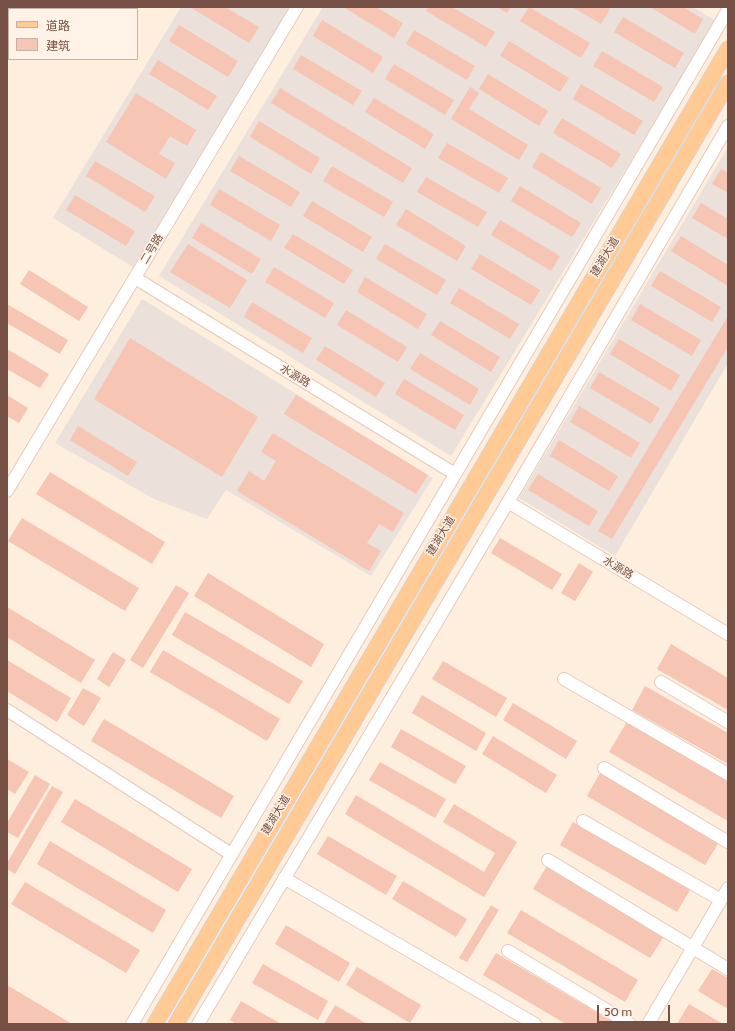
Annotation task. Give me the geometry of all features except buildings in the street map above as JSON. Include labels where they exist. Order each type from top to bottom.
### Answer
[{"type":"main road","name":"建湖大道","points":[[155,1024],[728,49]]},
{"type":"main road","name":"建湖大道","points":[[176,1024],[728,83]]},
{"type":"street","name":"二号路","points":[[7,491],[297,7]]},
{"type":"street","points":[[132,1024],[728,10]]},
{"type":"street","points":[[198,1024],[508,502],[728,126]]},
{"type":"street","name":"水源路","points":[[135,278],[455,474]]},
{"type":"street","name":"水源路","points":[[508,502],[728,634]]},
{"type":"street","points":[[564,679],[728,774]]},
{"type":"street","points":[[661,682],[728,722]]},
{"type":"street","points":[[7,710],[231,854]]},
{"type":"street","points":[[604,768],[728,842]]},
{"type":"street","points":[[583,821],[721,900]]},
{"type":"street","points":[[548,860],[728,968]]},
{"type":"street","points":[[284,878],[535,1024]]},
{"type":"street","points":[[648,1024],[728,888]]},
{"type":"street","points":[[508,951],[630,1024]]},
{"type":"shaded area","points":[[181,7],[289,7],[133,267],[53,218]]},
{"type":"shaded area","points":[[323,7],[693,7],[716,21],[451,456],[159,276]]},
{"type":"shaded area","points":[[728,147],[728,363],[615,556],[519,498]]},
{"type":"shaded area","points":[[142,299],[433,478],[371,576],[226,490],[207,519],[154,499],[55,443]]}]
